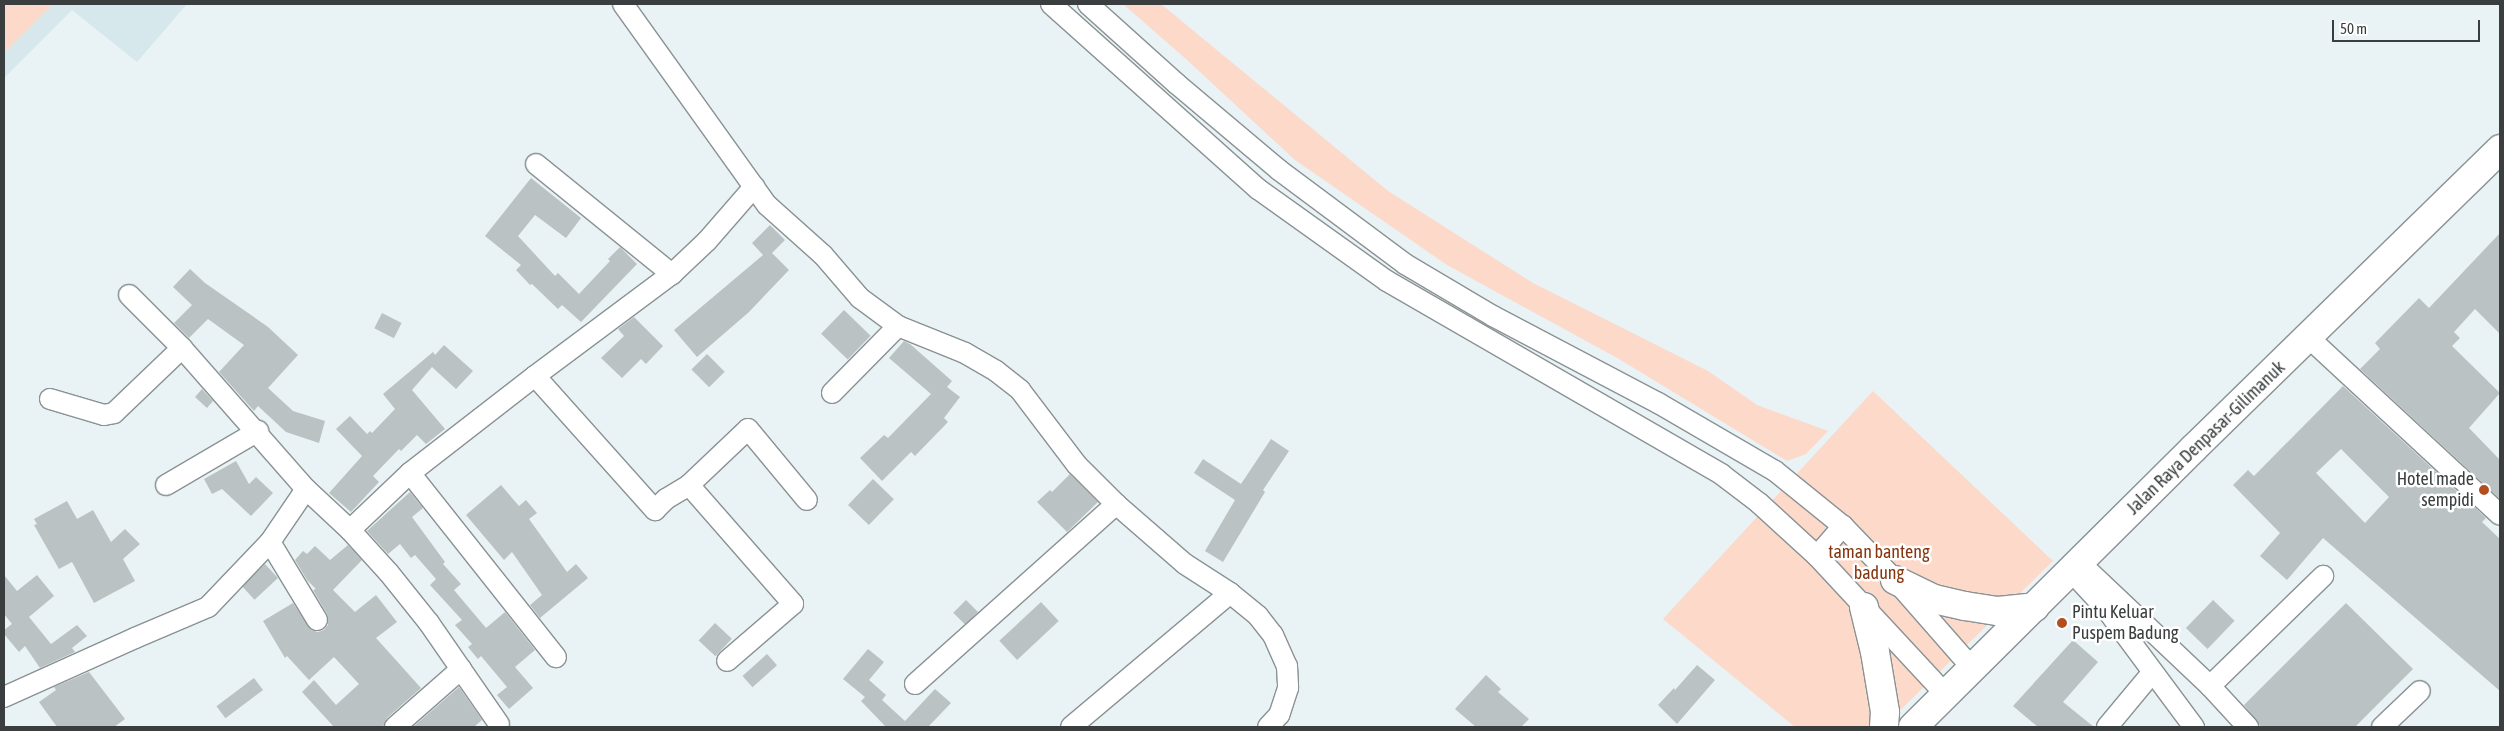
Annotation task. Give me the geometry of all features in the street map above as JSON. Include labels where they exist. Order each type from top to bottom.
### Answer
[{"type":"highway","name":"Jalan Raya Denpasar-Gilimanuk","points":[[1913,727],[2194,448],[2309,338],[2500,149]]},
{"type":"highway","points":[[1895,580],[1934,599],[1965,606],[1998,611],[2035,607]]},
{"type":"highway","points":[[1864,607],[1875,652],[1885,712],[1884,727]]},
{"type":"street","points":[[623,4],[767,205],[823,255],[860,298],[898,326],[965,353],[996,371],[1020,390],[1077,465],[1116,504],[1185,564],[1230,593],[1263,622],[1273,635],[1287,666],[1288,688],[1279,715],[1268,727]]},
{"type":"street","points":[[1051,4],[1266,195],[1387,281],[1721,474],[1759,503],[1817,556],[1946,695]]},
{"type":"street","points":[[1088,4],[1177,84],[1279,170],[1405,264],[1493,316],[1658,403],[1775,470],[1843,526],[1895,580],[1972,669]]},
{"type":"street","points":[[536,164],[672,274]]},
{"type":"street","points":[[350,530],[410,473],[535,376],[672,274],[707,241],[754,187]]},
{"type":"street","points":[[129,295],[182,348],[258,431],[306,488],[350,530],[423,616],[499,724]]},
{"type":"street","points":[[832,393],[898,326]]},
{"type":"street","points":[[2309,338],[2500,515]]},
{"type":"street","points":[[50,399],[104,415],[114,414],[182,348]]},
{"type":"street","points":[[535,376],[655,510],[666,500],[689,485],[748,430],[806,500]]},
{"type":"street","points":[[166,485],[258,431]]},
{"type":"street","points":[[410,473],[556,657]]},
{"type":"street","points":[[689,485],[793,604],[727,661]]},
{"type":"street","points":[[4,698],[135,638],[208,608],[270,542],[306,488]]},
{"type":"street","points":[[915,684],[1116,504]]},
{"type":"street","points":[[1817,556],[1843,526]]},
{"type":"street","points":[[270,542],[317,620]]},
{"type":"street","points":[[2075,567],[2194,727]]},
{"type":"street","points":[[2075,567],[2210,686],[2248,727]]},
{"type":"street","points":[[2210,686],[2323,576]]},
{"type":"street","points":[[1071,727],[1230,593]]},
{"type":"street","points":[[395,727],[460,669]]},
{"type":"street","points":[[2107,727],[2152,673]]},
{"type":"street","points":[[2382,727],[2420,692]]},
{"type":"shaded area","points":[[4,4],[187,4],[137,62],[72,10],[4,78]]},
{"type":"green space","points":[[4,4],[53,4],[4,53]]},
{"type":"green space","points":[[1123,4],[1161,4],[1388,191],[1533,283],[1708,371],[1757,405],[1828,431],[1806,454],[1787,461],[1619,359],[1447,265],[1295,160],[1186,59]]},
{"type":"green space","name":"taman banteng badung","points":[[1873,391],[2053,561],[1883,727],[1795,727],[1663,619]]},
{"type":"building","points":[[531,178],[581,218],[566,238],[535,215],[518,236],[555,276],[558,273],[579,294],[610,261],[608,259],[620,247],[637,264],[581,322],[562,305],[558,309],[532,284],[530,285],[516,270],[521,265],[485,236]]},
{"type":"building","points":[[770,225],[785,240],[772,253],[789,270],[749,312],[697,357],[674,330],[763,255],[752,243]]},
{"type":"building","points":[[2500,233],[2500,334],[2475,309],[2454,332],[2460,338],[2452,346],[2500,393],[2469,428],[2500,460],[2500,499],[2360,369],[2380,349],[2375,343],[2419,298],[2429,308]]},
{"type":"building","points":[[190,269],[205,283],[268,327],[298,355],[268,388],[293,411],[325,421],[319,443],[286,432],[258,406],[254,411],[219,372],[244,345],[208,319],[189,338],[174,323],[192,305],[173,287]]},
{"type":"building","points":[[844,310],[871,336],[848,359],[821,334]]},
{"type":"building","points":[[382,313],[402,323],[394,338],[374,328]]},
{"type":"building","points":[[634,317],[663,346],[646,364],[641,359],[622,378],[601,358],[624,336],[618,329]]},
{"type":"building","points":[[904,341],[910,344],[952,381],[947,387],[960,397],[944,418],[948,422],[915,456],[911,452],[882,481],[860,458],[884,435],[888,438],[931,394],[889,358]]},
{"type":"building","points":[[444,345],[473,371],[456,389],[432,367],[412,390],[445,429],[426,444],[417,435],[401,451],[399,449],[373,476],[379,482],[351,512],[329,493],[362,456],[336,429],[350,416],[367,434],[370,431],[372,433],[395,409],[383,394],[433,352],[435,355]]},
{"type":"building","points":[[707,354],[725,372],[709,387],[691,370]]},
{"type":"building","points":[[2343,386],[2486,518],[2482,522],[2500,539],[2500,691],[2323,538],[2287,580],[2260,556],[2280,533],[2233,485],[2248,470],[2254,476]],"holes":[[[2341,449],[2389,497],[2365,523],[2316,473]]]},
{"type":"building","points":[[202,389],[213,401],[207,408],[195,397]]},
{"type":"building","points":[[1271,439],[1289,451],[1263,490],[1265,492],[1223,562],[1205,551],[1235,500],[1194,473],[1203,459],[1241,484]]},
{"type":"building","points":[[236,461],[249,484],[256,477],[273,493],[251,516],[222,489],[212,494],[204,479]]},
{"type":"building","points":[[1070,474],[1098,502],[1067,532],[1037,502],[1050,490],[1052,492]]},
{"type":"building","points":[[873,479],[894,499],[869,525],[848,505]]},
{"type":"building","points":[[501,485],[519,506],[526,500],[537,513],[529,519],[567,572],[576,564],[588,578],[540,618],[530,605],[542,595],[512,552],[504,560],[466,515]]},
{"type":"building","points":[[410,492],[423,508],[412,517],[445,562],[443,564],[461,584],[454,590],[486,628],[505,612],[535,650],[515,667],[533,688],[509,709],[497,695],[507,687],[481,656],[478,659],[468,647],[472,644],[455,625],[462,620],[430,585],[436,579],[415,555],[411,558],[400,544],[388,554],[367,531]]},
{"type":"building","points":[[67,501],[77,519],[93,510],[111,542],[125,529],[140,544],[123,559],[135,581],[94,603],[72,562],[59,569],[34,525],[37,524],[34,519]]},
{"type":"building","points":[[348,545],[362,560],[333,590],[355,612],[376,595],[397,622],[376,638],[421,688],[387,718],[383,727],[334,727],[302,692],[314,680],[336,705],[359,684],[334,657],[309,680],[287,656],[285,658],[263,621],[293,603],[311,630],[318,632],[324,630],[328,625],[327,614],[313,590],[316,589],[307,580],[295,560],[303,551],[307,554],[315,546],[330,560]]},
{"type":"building","points":[[265,564],[278,578],[255,600],[242,586]]},
{"type":"building","points":[[4,575],[17,591],[37,575],[54,596],[29,617],[51,644],[77,625],[87,636],[72,648],[75,652],[40,668],[25,646],[19,652],[4,634],[4,630],[12,624],[4,614]]},
{"type":"building","points":[[966,600],[978,612],[965,625],[953,613]]},
{"type":"building","points":[[2213,600],[2235,621],[2207,649],[2186,628]]},
{"type":"building","points":[[1041,602],[1059,621],[1017,660],[999,641]]},
{"type":"building","points":[[2346,603],[2413,669],[2355,727],[2261,727],[2244,705]]},
{"type":"building","points":[[715,623],[732,639],[715,656],[699,641]]},
{"type":"building","points":[[2073,640],[2098,662],[2063,702],[2094,727],[2038,727],[2013,706]]},
{"type":"building","points":[[868,649],[884,662],[869,680],[886,695],[882,700],[905,721],[935,689],[951,703],[928,727],[886,727],[861,701],[865,697],[843,679]]},
{"type":"building","points":[[767,654],[777,665],[753,687],[742,676]]},
{"type":"building","points":[[1697,665],[1715,680],[1677,724],[1658,705],[1674,688],[1675,690]]},
{"type":"building","points":[[89,672],[125,719],[114,727],[57,727],[39,702],[56,690],[54,687]]},
{"type":"building","points":[[1486,675],[1501,689],[1498,692],[1529,719],[1521,727],[1476,727],[1455,709]]},
{"type":"building","points":[[254,678],[263,690],[225,718],[216,706]]},
{"type":"building","points":[[459,687],[482,720],[474,727],[413,727]]},
{"type":"place","name":"Hotel made sempidi","points":[[2484,490]]},
{"type":"place","name":"Pintu Keluar Puspem Badung","points":[[2062,623]]}]
